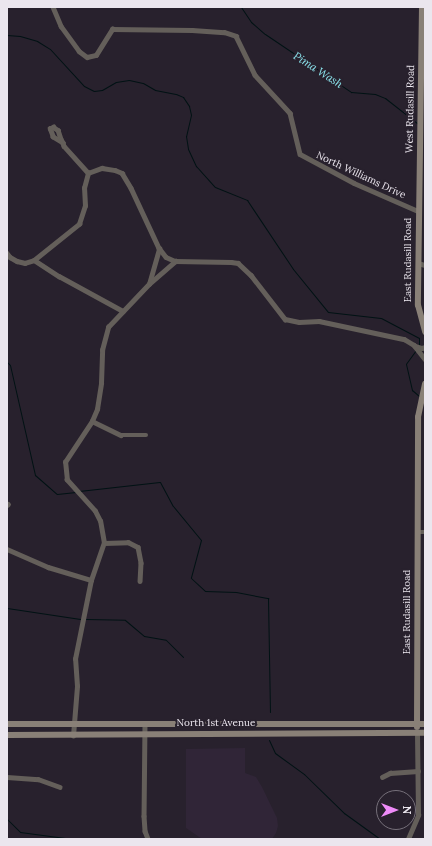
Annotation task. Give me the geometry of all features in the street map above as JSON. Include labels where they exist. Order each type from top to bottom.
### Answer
[{"type":"main road","name":"West Rudasill Road","points":[[418,211],[423,90],[422,7]]},
{"type":"main road","name":"East Rudasill Road","points":[[418,211],[418,305],[425,332]]},
{"type":"main road","name":"East Rudasill Road","points":[[417,733],[418,417],[425,384]]},
{"type":"main road","name":"North 1st Avenue","points":[[7,724],[425,724]]},
{"type":"main road","name":"North 1st Avenue","points":[[7,735],[73,736],[144,733],[425,733]]},
{"type":"street","name":"North Williams Drive","points":[[53,7],[62,26],[79,51],[87,57],[96,55],[112,29],[199,30],[224,32],[236,36],[255,75],[290,113],[300,154],[354,184],[418,211]]},
{"type":"street","points":[[63,143],[88,173]]},
{"type":"street","points":[[88,173],[102,168],[115,170],[122,173],[159,248],[166,257],[175,261],[238,263],[251,275],[285,319],[299,322],[319,321],[404,339],[422,348],[425,347]]},
{"type":"street","points":[[7,253],[10,257],[17,261],[25,263],[34,260],[79,224],[85,206],[84,188],[88,173]]},
{"type":"street","points":[[149,284],[159,248]]},
{"type":"street","points":[[34,260],[59,276],[123,311]]},
{"type":"street","points":[[73,736],[77,686],[75,659],[91,580],[104,543],[100,521],[96,511],[67,480],[64,469],[65,462],[92,421],[99,401],[103,340],[108,327],[149,284],[175,261]]},
{"type":"street","points":[[418,264],[425,264]]},
{"type":"street","points":[[412,344],[425,359]]},
{"type":"street","points":[[92,421],[121,434],[146,435]]},
{"type":"street","points":[[418,532],[425,532]]},
{"type":"street","points":[[104,543],[128,542],[138,547],[141,563],[140,581]]},
{"type":"street","points":[[7,549],[48,568],[91,580]]},
{"type":"street","points":[[145,724],[144,816],[145,831],[148,839]]},
{"type":"street","name":"East Rudasill Road","points":[[408,839],[418,815],[417,733]]},
{"type":"street","points":[[382,777],[390,773],[418,771]]},
{"type":"street","points":[[7,777],[38,779],[60,787]]},
{"type":"street","points":[[418,815],[425,817]]},
{"type":"shaded area","points":[[245,748],[245,773],[256,777],[262,787],[277,818],[278,826],[276,833],[272,839],[202,839],[186,828],[186,749]]},
{"type":"waterway","name":"Pima Wash","points":[[241,7],[251,22],[265,34],[351,92],[375,94],[385,98],[418,124]]},
{"type":"waterway","points":[[7,35],[20,36],[37,41],[50,49],[84,86],[94,91],[102,90],[116,82],[129,80],[143,83],[155,90],[176,94],[183,97],[189,106],[191,115],[186,136],[188,149],[196,166],[215,187],[247,200],[293,269],[328,312],[381,318],[419,338],[419,346]]},
{"type":"waterway","points":[[416,350],[406,364],[412,390],[420,397]]},
{"type":"waterway","points":[[7,362],[10,365],[35,475],[57,494],[76,492]]},
{"type":"waterway","points":[[79,491],[160,482],[173,506],[201,540],[191,578],[205,591],[236,592],[268,598],[270,712]]},
{"type":"waterway","points":[[7,608],[80,619]]},
{"type":"waterway","points":[[86,619],[125,620],[144,636],[166,640],[183,657]]},
{"type":"waterway","points":[[269,740],[275,753],[304,774],[344,813],[380,839]]},
{"type":"waterway","points":[[7,819],[20,832],[73,839]]}]
